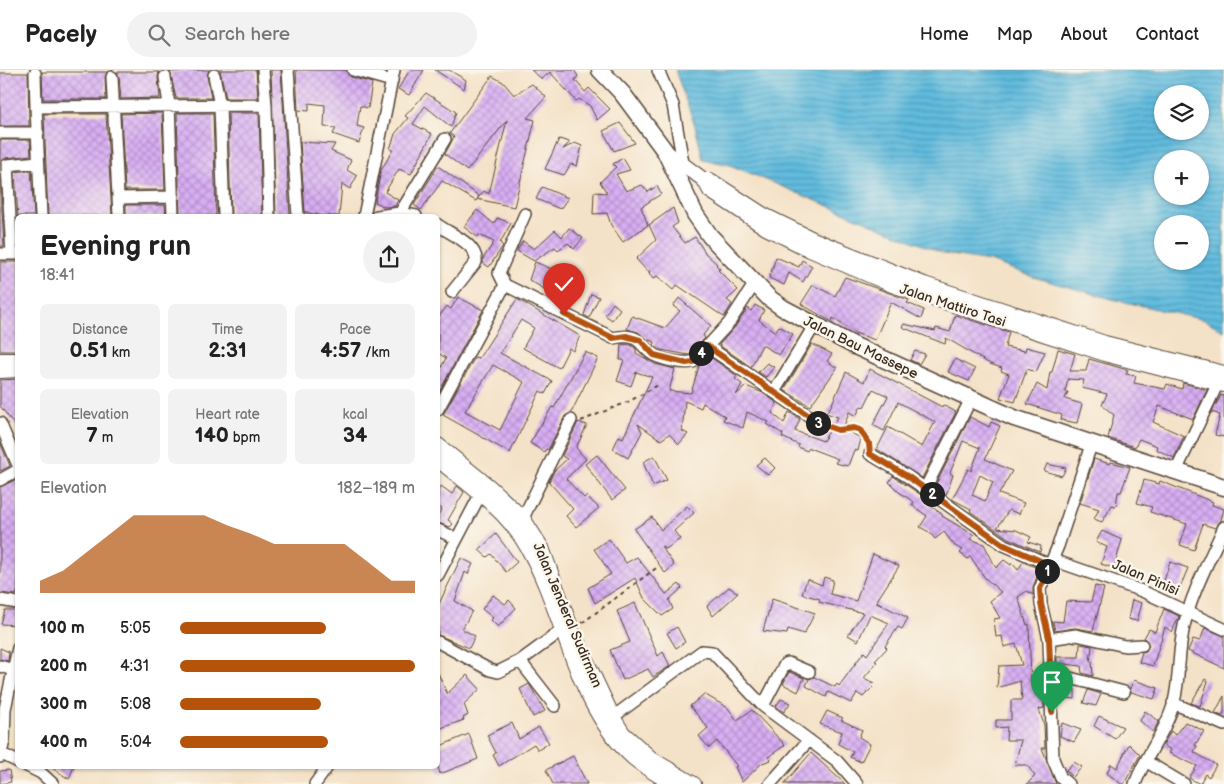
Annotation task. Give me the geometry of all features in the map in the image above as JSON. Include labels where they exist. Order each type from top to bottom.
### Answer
[{"type":"highway","name":"Jalan Bau Massepe","points":[[600,70],[622,93],[665,151],[695,214],[710,236],[755,283],[783,308],[814,326],[1036,427],[1224,487]]},
{"type":"main road","name":"Jalan Mattiro Tasi","points":[[665,151],[704,180],[710,180],[764,215],[815,240],[973,305],[1105,343],[1222,380]]},
{"type":"main road","points":[[0,360],[15,360]]},
{"type":"main road","points":[[0,371],[15,370]]},
{"type":"main road","name":"Jalan Jenderal Sudirman","points":[[440,447],[492,488],[523,518],[542,548],[568,629],[600,716],[619,736],[652,759],[694,784]]},
{"type":"main road","name":"Jalan Jenderal Sudirman","points":[[440,462],[509,521],[527,547],[537,566],[613,717],[619,736],[632,757],[673,784]]},
{"type":"street","points":[[263,70],[266,105],[269,214]]},
{"type":"street","points":[[288,70],[298,214]]},
{"type":"street","points":[[353,70],[393,76],[364,214]]},
{"type":"street","points":[[658,70],[673,105],[683,163]]},
{"type":"street","points":[[35,73],[41,214]]},
{"type":"street","points":[[214,75],[220,106],[224,214]]},
{"type":"street","points":[[112,77],[112,107],[119,214]]},
{"type":"street","points":[[165,77],[169,105],[173,214]]},
{"type":"street","points":[[36,107],[266,105]]},
{"type":"street","points":[[0,133],[38,133]]},
{"type":"street","points":[[400,213],[446,139]]},
{"type":"street","points":[[0,254],[15,254],[4,166],[38,162]]},
{"type":"street","points":[[119,198],[173,197]]},
{"type":"street","points":[[392,214],[405,214]]},
{"type":"street","points":[[525,214],[499,273],[504,285],[613,338],[626,336],[640,340],[654,355],[690,363],[730,322],[755,283]]},
{"type":"street","points":[[440,226],[470,246],[477,257],[476,262],[452,292]]},
{"type":"street","points":[[440,406],[504,285]]},
{"type":"street","points":[[774,392],[814,326]]},
{"type":"street","points":[[707,346],[821,424]]},
{"type":"street","points":[[1176,471],[1222,380]]},
{"type":"street","points":[[925,489],[971,399]]},
{"type":"street","points":[[523,518],[571,420]]},
{"type":"street","points":[[0,423],[15,458]]},
{"type":"street","points":[[1068,784],[1061,778],[1053,759],[1049,638],[1041,604],[1040,589],[1052,563],[1091,445]]},
{"type":"street","name":"Jalan Pinisi","points":[[870,454],[925,489],[1004,545],[1052,563],[1101,575],[1188,611],[1224,629]]},
{"type":"street","points":[[0,480],[15,472]]},
{"type":"street","points":[[440,571],[480,495]]},
{"type":"street","points":[[1135,784],[1174,702],[1181,640],[1188,611],[1224,527]]},
{"type":"street","points":[[440,531],[457,539]]},
{"type":"street","points":[[0,600],[15,602]]},
{"type":"street","points":[[440,643],[490,670],[498,672],[520,661],[568,629]]},
{"type":"street","points":[[1049,638],[1076,635],[1125,646],[1142,645]]},
{"type":"street","points":[[613,717],[702,651],[708,650],[763,706],[837,761],[857,784]]},
{"type":"street","points":[[15,661],[5,709],[1,756],[15,761]]},
{"type":"street","points":[[520,661],[555,706]]},
{"type":"street","points":[[763,706],[786,663],[810,672]]},
{"type":"street","points":[[0,666],[13,670]]},
{"type":"street","points":[[1051,673],[1124,692]]},
{"type":"street","points":[[1174,702],[1224,725]]},
{"type":"street","points":[[770,784],[809,740]]},
{"type":"street","points":[[1147,762],[1184,784]]},
{"type":"street","points":[[33,769],[41,773],[53,784]]},
{"type":"street","points":[[315,784],[326,769]]},
{"type":"path","points":[[571,420],[583,421],[591,418],[630,401],[658,385]]},
{"type":"path","points":[[821,424],[838,430],[854,428],[860,430],[869,443],[870,454]]},
{"type":"path","points":[[568,629],[659,566]]},
{"type":"water","points":[[675,70],[1224,70],[1224,331],[1205,320],[1112,299],[1033,277],[990,261],[944,254],[730,165],[703,159],[695,126]]},
{"type":"building","points":[[209,70],[207,76],[211,98],[176,98],[170,72]]},
{"type":"building","points":[[220,70],[256,70],[258,98],[226,98]]},
{"type":"building","points":[[271,70],[281,70],[290,214],[276,214]]},
{"type":"building","points":[[296,70],[346,70],[351,77],[372,83],[368,108],[360,106],[357,126],[364,128],[359,143],[333,134],[336,128],[324,127],[325,105],[309,103],[309,111],[298,110]]},
{"type":"building","points":[[410,70],[424,70],[409,95],[398,89]]},
{"type":"building","points":[[435,70],[449,70],[466,80],[464,89]]},
{"type":"building","points":[[531,70],[574,70],[578,76],[575,80],[585,92],[589,88],[610,109],[597,120],[590,106],[579,99],[576,101],[550,72],[542,79]]},
{"type":"building","points":[[42,72],[107,72],[105,77],[106,99],[43,99]]},
{"type":"building","points":[[117,72],[159,72],[160,98],[121,99]]},
{"type":"building","points":[[0,73],[28,73],[29,126],[0,126]]},
{"type":"building","points":[[492,76],[503,82],[514,95],[532,84],[546,97],[527,118],[535,120],[514,207],[477,199],[484,191],[489,194],[507,120],[467,171],[445,154],[454,137],[450,133]]},
{"type":"building","points":[[426,93],[456,112],[451,127],[425,106],[413,124],[432,134],[411,174],[399,169],[385,192],[398,200],[395,206],[385,207],[375,202],[381,170],[393,150],[390,149],[395,134],[408,118],[405,116]]},
{"type":"building","points":[[162,113],[165,190],[125,190],[121,114]]},
{"type":"building","points":[[177,113],[213,113],[216,214],[180,214]]},
{"type":"building","points":[[228,113],[259,113],[262,214],[231,214]]},
{"type":"building","points":[[44,114],[106,114],[112,214],[48,214]]},
{"type":"building","points":[[620,123],[635,143],[614,151],[603,131]]},
{"type":"building","points":[[559,139],[570,142],[563,149],[575,143],[582,146],[577,166],[571,164],[564,175],[545,169]]},
{"type":"building","points":[[0,140],[30,140],[31,155],[6,158],[0,163]]},
{"type":"building","points":[[300,142],[335,144],[331,151],[351,160],[347,170],[357,176],[350,189],[342,184],[339,214],[314,214],[305,212]]},
{"type":"building","points":[[623,158],[630,170],[616,174],[626,191],[642,185],[648,192],[657,186],[661,194],[641,207],[648,225],[623,242],[611,225],[607,213],[593,214],[594,192],[607,193],[600,182],[616,167],[613,164]]},
{"type":"building","points":[[438,166],[479,196],[476,201],[442,181],[421,210],[414,205]]},
{"type":"building","points":[[31,170],[34,214],[18,214],[15,172]]},
{"type":"building","points":[[0,174],[4,246],[0,246]]},
{"type":"building","points":[[542,187],[568,198],[560,209],[536,199]]},
{"type":"building","points":[[126,205],[165,205],[166,214],[126,214]]},
{"type":"building","points":[[673,208],[678,223],[672,227],[685,243],[695,237],[706,254],[717,264],[720,269],[718,270],[738,290],[727,300],[732,304],[724,317],[677,285],[673,290],[657,276],[653,279],[649,274],[650,271],[647,271],[636,259],[656,240],[649,225]]},
{"type":"building","points":[[477,210],[494,224],[497,218],[511,223],[500,243],[503,246],[489,267],[483,263],[483,259],[494,242],[479,235],[477,237],[464,227]]},
{"type":"building","points":[[569,228],[583,238],[574,249],[568,243],[558,250],[555,247],[534,261],[517,251],[523,241],[534,249],[555,230],[562,237]]},
{"type":"building","points":[[776,257],[799,267],[802,260],[812,266],[803,282],[789,273],[784,285],[769,278]]},
{"type":"building","points":[[0,262],[15,262],[15,351],[0,351]]},
{"type":"building","points":[[535,262],[566,275],[558,297],[529,280]]},
{"type":"building","points":[[845,277],[909,300],[907,303],[924,310],[921,319],[891,302],[875,340],[855,333],[833,318],[832,322],[801,304],[813,285],[835,296]]},
{"type":"building","points":[[591,294],[599,297],[589,318],[584,315]]},
{"type":"building","points":[[458,297],[483,310],[440,390],[440,369],[446,358],[440,354],[440,315],[447,306],[451,309]]},
{"type":"building","points":[[679,298],[711,326],[703,335],[705,338],[689,355],[661,350],[654,346],[655,342],[648,340],[638,332],[627,329],[632,316],[665,328],[680,311],[673,306]]},
{"type":"building","points":[[517,299],[580,336],[573,351],[569,348],[559,368],[523,348],[534,328],[521,320],[500,353],[552,381],[545,394],[540,391],[510,453],[443,415],[475,357],[479,358]],"holes":[[[493,365],[524,382],[500,430],[465,411]]]},
{"type":"building","points":[[613,303],[620,309],[612,320],[605,315]]},
{"type":"building","points":[[755,305],[764,310],[759,320],[775,332],[779,326],[793,334],[779,355],[762,345],[751,367],[719,345],[748,308],[751,311]]},
{"type":"building","points":[[955,315],[1009,332],[1005,347],[1025,351],[1026,347],[1045,352],[1036,372],[1027,369],[1015,402],[1000,398],[1009,374],[1001,371],[1002,368],[990,364],[946,338],[945,344],[902,327],[904,324],[935,331],[936,328],[950,332]]},
{"type":"building","points":[[621,344],[631,345],[636,349],[636,353],[655,364],[675,369],[669,391],[691,393],[699,366],[709,356],[737,376],[735,379],[742,384],[736,395],[746,386],[763,393],[777,403],[772,413],[784,423],[789,412],[800,419],[795,431],[823,441],[838,417],[826,413],[846,372],[864,382],[870,369],[942,407],[943,405],[956,412],[922,478],[877,449],[888,427],[922,447],[935,422],[898,402],[884,431],[873,425],[888,396],[873,389],[864,407],[861,406],[856,416],[849,412],[843,429],[861,438],[858,451],[854,450],[848,466],[835,463],[838,459],[809,448],[807,451],[798,447],[799,445],[782,437],[783,434],[767,424],[769,422],[747,412],[743,428],[723,420],[725,416],[703,403],[701,408],[685,401],[682,431],[688,434],[679,444],[669,434],[661,440],[638,424],[642,432],[628,458],[613,449],[619,436],[623,438],[652,377],[636,372],[631,386],[617,381],[624,360],[620,360]]},
{"type":"building","points":[[812,344],[832,354],[827,361],[837,368],[810,406],[784,390]]},
{"type":"building","points":[[1058,349],[1075,354],[1070,371],[1086,371],[1089,359],[1128,370],[1126,374],[1136,376],[1134,383],[1165,389],[1167,384],[1182,389],[1183,383],[1207,390],[1193,419],[1159,406],[1153,422],[1184,436],[1174,458],[1156,449],[1157,446],[1139,439],[1135,447],[1108,438],[1114,415],[1102,405],[1107,394],[1082,388],[1084,380],[1068,379],[1065,392],[1068,392],[1065,399],[1082,404],[1077,423],[1061,420],[1062,415],[1027,404],[1037,384],[1047,390],[1050,372],[1052,372]]},
{"type":"building","points":[[915,351],[925,354],[919,364],[910,360]]},
{"type":"building","points":[[585,352],[598,358],[571,413],[565,416],[548,450],[546,449],[544,452],[530,443],[552,407],[554,408]]},
{"type":"building","points":[[955,359],[975,369],[969,381],[948,372]]},
{"type":"building","points":[[767,363],[774,367],[766,377],[758,372]]},
{"type":"building","points":[[15,379],[15,425],[0,406],[0,380]]},
{"type":"building","points":[[1221,395],[1224,396],[1224,437],[1215,435],[1220,415],[1212,412]]},
{"type":"building","points":[[970,417],[989,427],[991,422],[1000,426],[985,459],[1012,471],[999,494],[1024,503],[1019,514],[1009,510],[997,528],[1016,530],[1031,537],[1028,542],[1041,546],[1040,552],[1008,538],[970,511],[971,509],[952,499],[968,469],[971,471],[980,448],[963,441],[950,473],[953,475],[946,495],[935,486]],"holes":[[[980,475],[993,482],[985,501],[972,495]]]},
{"type":"building","points":[[578,422],[587,425],[576,448],[586,459],[566,479],[584,498],[586,496],[599,508],[576,527],[566,516],[573,509],[549,482],[554,471],[567,459],[562,456]]},
{"type":"building","points":[[0,442],[10,466],[0,471]]},
{"type":"building","points":[[597,455],[625,490],[612,500],[585,464]]},
{"type":"building","points":[[654,456],[667,480],[653,486],[643,462]]},
{"type":"building","points":[[765,458],[775,468],[768,475],[756,465]]},
{"type":"building","points":[[1094,459],[1130,467],[1121,492],[1118,492],[1116,506],[1112,505],[1102,522],[1094,519],[1099,509],[1080,503]]},
{"type":"building","points":[[1047,464],[1066,468],[1062,476],[1044,471]]},
{"type":"building","points":[[893,476],[927,499],[925,502],[942,514],[942,516],[974,535],[970,539],[984,544],[996,568],[1004,560],[1011,565],[1012,563],[1018,570],[1023,562],[1040,569],[1033,587],[1033,595],[1027,591],[1018,597],[1027,625],[1029,624],[1031,683],[1041,681],[1043,689],[1044,708],[1039,709],[1044,725],[1045,748],[1042,748],[1056,784],[1027,784],[1035,776],[1027,765],[1015,765],[1021,740],[1006,740],[1007,727],[996,728],[996,720],[1011,720],[1011,700],[1022,700],[1020,681],[997,688],[999,666],[1022,665],[1016,644],[1004,647],[1002,636],[996,637],[994,619],[1000,618],[990,601],[1001,592],[985,578],[970,556],[968,559],[960,553],[963,550],[955,546],[944,532],[935,539],[929,532],[920,527],[927,516],[912,505],[914,502],[899,492],[889,482]]},
{"type":"building","points":[[15,480],[15,595],[0,593],[0,487]]},
{"type":"building","points":[[1144,480],[1159,484],[1160,481],[1213,502],[1212,505],[1224,509],[1221,520],[1215,528],[1203,524],[1194,550],[1180,545],[1187,524],[1150,512],[1152,507],[1137,503]]},
{"type":"building","points":[[441,486],[452,494],[457,486],[464,492],[448,520],[453,524],[450,527],[440,524],[440,512],[442,509],[440,508]]},
{"type":"building","points":[[687,506],[694,513],[674,531],[680,539],[666,549],[661,546],[674,565],[665,573],[634,529],[652,517],[661,530]]},
{"type":"building","points":[[1102,531],[1122,540],[1114,568],[1101,564],[1107,547],[1096,542]]},
{"type":"building","points":[[496,534],[517,562],[506,572],[491,554],[487,557],[479,550]]},
{"type":"building","points":[[609,539],[626,563],[637,557],[666,594],[679,584],[682,588],[669,600],[673,609],[662,616],[644,598],[635,578],[595,603],[588,588],[611,574],[594,549]]},
{"type":"building","points":[[873,554],[899,566],[876,602],[908,618],[902,629],[898,627],[885,646],[887,648],[875,661],[877,662],[864,678],[876,684],[863,697],[857,693],[851,703],[828,692],[826,697],[806,686],[809,679],[814,677],[835,687],[837,684],[839,686],[864,652],[867,655],[889,623],[870,615],[858,641],[848,635],[863,613],[819,602],[820,599],[802,594],[807,579],[822,585],[824,577],[833,580],[830,594],[856,601]]},
{"type":"building","points":[[461,558],[473,564],[468,574],[465,572],[455,601],[472,611],[462,629],[475,636],[469,648],[440,636],[440,602]]},
{"type":"building","points":[[1170,562],[1188,568],[1177,595],[1162,587]]},
{"type":"building","points":[[1095,586],[1104,588],[1093,631],[1075,628],[1055,631],[1053,621],[1063,622],[1066,601],[1091,602]]},
{"type":"building","points":[[729,587],[738,593],[713,616],[707,606]]},
{"type":"building","points":[[493,595],[505,604],[509,600],[516,608],[498,627],[491,620],[493,618],[482,609]]},
{"type":"building","points":[[772,599],[815,613],[804,634],[788,629],[787,634],[763,631]]},
{"type":"building","points":[[1132,600],[1142,603],[1137,621],[1128,619]]},
{"type":"building","points":[[635,603],[658,656],[663,652],[670,666],[653,677],[648,669],[623,680],[610,650],[630,642],[617,611]]},
{"type":"building","points":[[1164,609],[1179,616],[1172,632],[1165,627],[1153,666],[1139,662],[1142,652],[1146,651],[1149,645],[1144,638],[1149,629],[1155,632]]},
{"type":"building","points":[[5,610],[15,610],[15,625],[1,624]]},
{"type":"building","points":[[677,627],[685,642],[676,648],[667,633]]},
{"type":"building","points":[[1205,628],[1224,636],[1224,668],[1188,651],[1193,639],[1200,641]]},
{"type":"building","points":[[1080,644],[1092,646],[1090,662],[1092,661],[1093,676],[1082,673],[1081,666],[1057,663],[1057,657],[1079,657]]},
{"type":"building","points":[[0,648],[9,652],[8,661],[0,659]]},
{"type":"building","points":[[789,672],[804,678],[798,692],[783,684]]},
{"type":"building","points":[[467,675],[480,689],[464,704],[468,715],[463,718],[464,720],[440,728],[440,678],[447,694]]},
{"type":"building","points":[[1205,679],[1208,681],[1200,706],[1191,703]]},
{"type":"building","points":[[1134,680],[1158,688],[1154,699],[1131,692],[1130,688]]},
{"type":"building","points":[[529,684],[545,711],[533,717],[520,689]]},
{"type":"building","points":[[1059,686],[1075,689],[1075,699],[1058,697]]},
{"type":"building","points":[[1088,690],[1101,694],[1096,706],[1083,703]]},
{"type":"building","points":[[704,694],[728,708],[737,720],[752,710],[785,745],[768,757],[771,760],[762,763],[742,782],[735,767],[737,766],[717,741],[709,748],[699,736],[708,728],[690,706]]},
{"type":"building","points":[[1224,696],[1224,713],[1222,716],[1215,713]]},
{"type":"building","points":[[781,699],[790,703],[784,712],[776,706]]},
{"type":"building","points":[[827,711],[862,730],[859,737],[870,744],[861,762],[850,757],[853,752],[838,744],[842,732],[820,724]]},
{"type":"building","points":[[1145,711],[1159,721],[1153,732],[1140,721]]},
{"type":"building","points":[[1099,716],[1123,727],[1115,739],[1094,726]]},
{"type":"building","points":[[1185,722],[1204,731],[1195,745],[1197,746],[1194,752],[1216,765],[1209,777],[1205,774],[1200,784],[1189,778],[1197,766],[1169,753],[1171,750],[1163,745],[1171,731],[1175,735]]},
{"type":"building","points":[[512,723],[519,739],[539,727],[549,743],[538,750],[534,744],[499,766],[493,755],[496,753],[487,735]]},
{"type":"building","points":[[1062,723],[1081,730],[1074,742],[1060,736]]},
{"type":"building","points":[[469,734],[478,759],[440,774],[440,746]]},
{"type":"building","points":[[1129,744],[1140,755],[1124,784],[1121,784],[1107,773],[1111,764],[1117,768]]},
{"type":"building","points":[[811,753],[845,784],[784,784]]},
{"type":"building","points":[[573,756],[587,784],[553,784],[546,770]]},
{"type":"building","points":[[1074,762],[1082,767],[1073,777],[1066,770]]},
{"type":"building","points":[[54,769],[73,769],[69,779]]},
{"type":"building","points":[[9,770],[11,782],[0,784],[0,771]]},
{"type":"route","points":[[564,314],[613,338],[626,336],[640,340],[654,355],[686,363],[693,362],[707,346],[821,424],[838,430],[854,428],[860,430],[869,443],[870,454],[907,476],[1004,545],[1050,565],[1042,579],[1040,589],[1041,604],[1049,638],[1052,712]]}]
